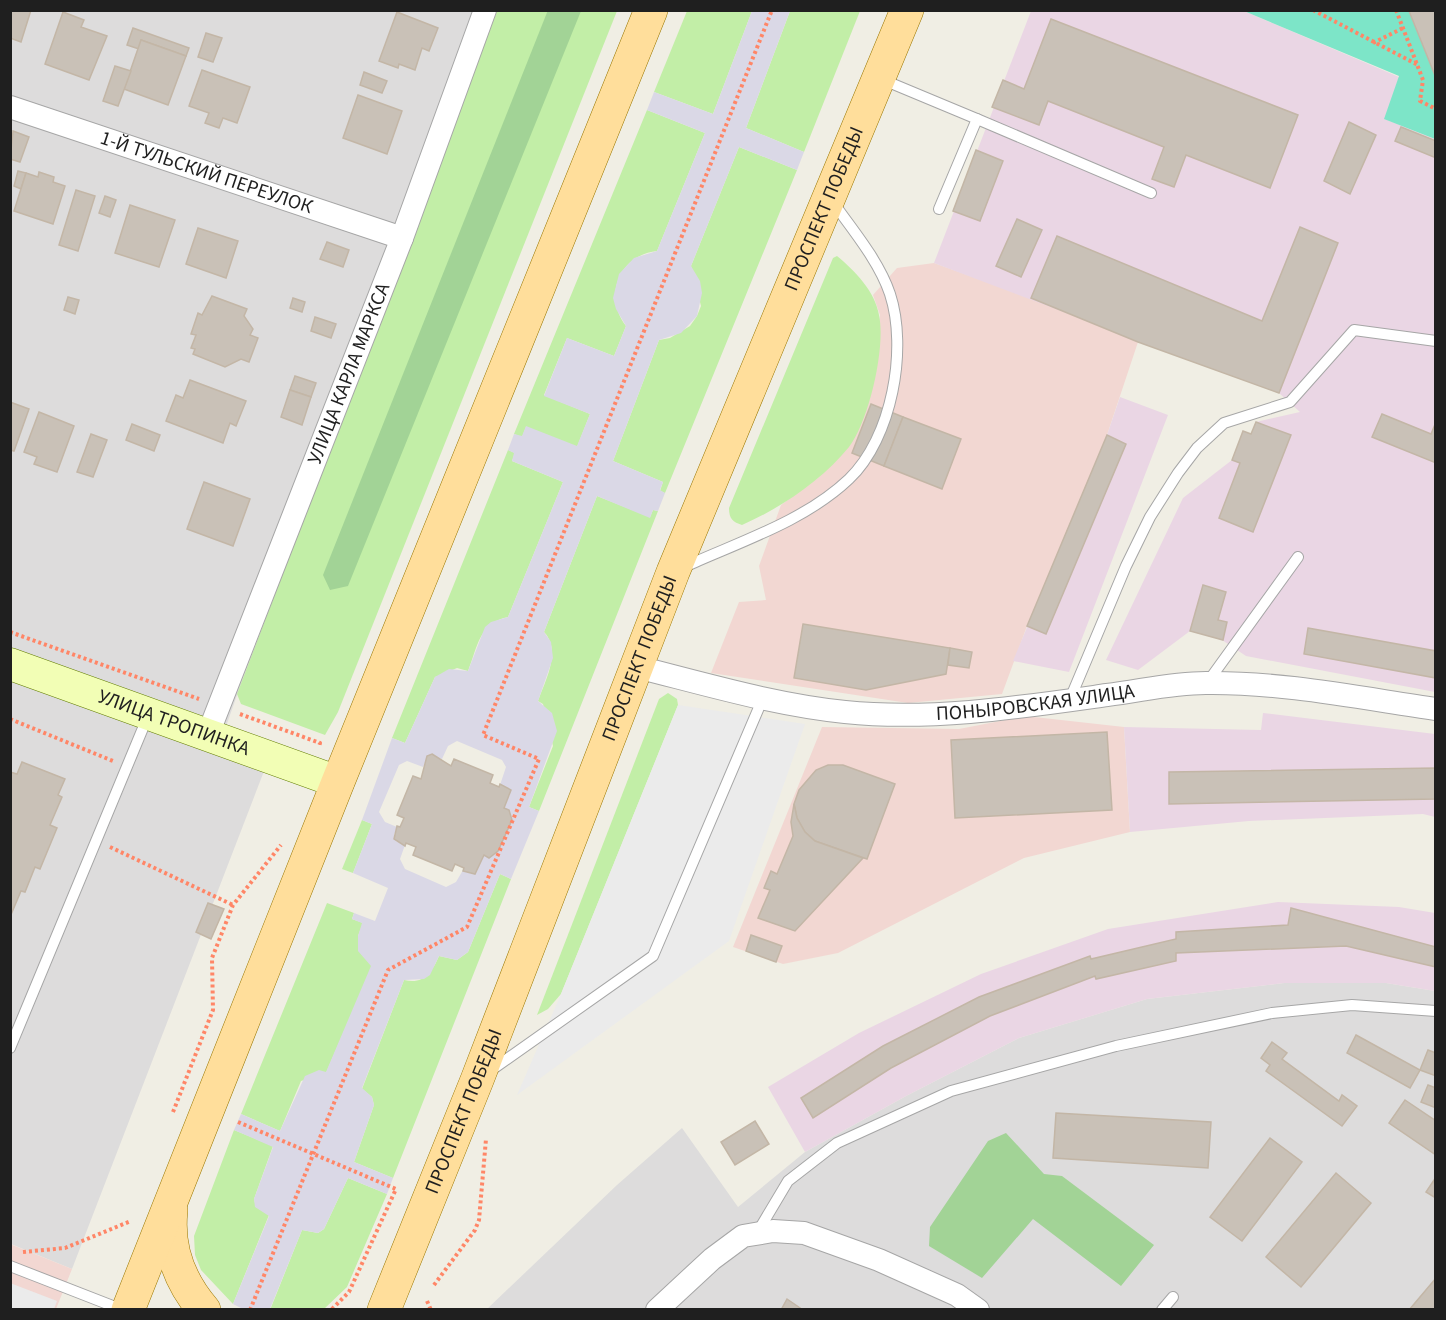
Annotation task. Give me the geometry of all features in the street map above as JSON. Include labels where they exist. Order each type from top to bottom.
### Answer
[{"type":"main road","points":[[128,1310],[172,1200],[326,777],[651,10]]},
{"type":"main road","name":"ПРОСПЕКТ ПОБЕДЫ","points":[[384,1306],[477,1080],[673,572],[907,10]]},
{"type":"main road","name":"УЛИЦА ТРОПИНКА","points":[[10,664],[149,713],[214,720],[326,777]]},
{"type":"main road","points":[[172,1200],[170,1237],[175,1260],[182,1279],[204,1310]]},
{"type":"street","name":"УЛИЦА КАРЛА МАРКСА","points":[[214,720],[402,238],[484,10]]},
{"type":"street","name":"1-Й ТУЛЬСКИЙ ПЕРЕУЛОК","points":[[10,107],[402,238]]},
{"type":"street","name":"ПОНЫРОВСКАЯ УЛИЦА","points":[[637,667],[763,698],[845,712],[920,714],[1109,695],[1146,687],[1207,683],[1297,689],[1436,709]]},
{"type":"street","points":[[657,1310],[712,1259],[743,1236],[757,1233],[804,1233],[889,1264],[957,1295],[978,1310]]},
{"type":"lane","points":[[880,79],[1151,193]]},
{"type":"lane","points":[[939,209],[977,119]]},
{"type":"lane","points":[[673,572],[778,525],[836,490],[861,466],[879,431],[893,393],[897,359],[897,337],[890,294],[860,242],[829,196]]},
{"type":"lane","points":[[1070,699],[1106,611],[1150,517],[1197,448],[1224,423],[1290,402],[1354,330],[1436,341]]},
{"type":"lane","points":[[1207,683],[1298,557]]},
{"type":"lane","points":[[477,1080],[652,956],[763,698]]},
{"type":"lane","points":[[10,1048],[149,713]]},
{"type":"lane","points":[[757,1233],[788,1181],[837,1143],[951,1091],[1116,1046],[1272,1013],[1352,1005],[1436,1011]]},
{"type":"lane","points":[[10,1266],[123,1310]]},
{"type":"lane","points":[[1162,1310],[1173,1297]]},
{"type":"path","points":[[250,1310],[388,970],[467,927],[539,759],[483,735],[772,10]]},
{"type":"path","points":[[1313,10],[1418,65]]},
{"type":"path","points":[[1396,10],[1423,80],[1420,101],[1436,109]]},
{"type":"path","points":[[1373,43],[1403,28]]},
{"type":"path","points":[[10,632],[214,720],[320,743],[326,777]]},
{"type":"path","points":[[10,719],[126,766]]},
{"type":"path","points":[[170,1121],[213,1010],[212,958],[233,905],[287,836]]},
{"type":"path","points":[[123,854],[233,905]]},
{"type":"path","points":[[238,1122],[396,1189],[349,1292],[331,1310]]},
{"type":"path","points":[[127,1231],[135,1210]]},
{"type":"path","points":[[14,1252],[65,1248],[131,1221]]},
{"type":"path","points":[[427,1301],[431,1310]]},
{"type":"shaded area","points":[[10,11],[479,11],[224,732],[11,655]]},
{"type":"shaded area","points":[[752,11],[790,11],[746,128],[804,152],[797,170],[739,147],[691,266],[700,281],[702,293],[697,316],[681,333],[659,340],[613,461],[663,482],[660,490],[665,493],[658,511],[653,510],[650,518],[597,496],[544,632],[551,642],[553,658],[538,701],[552,713],[557,731],[529,807],[539,811],[511,879],[500,874],[468,952],[457,960],[439,956],[430,975],[424,979],[404,980],[362,1088],[372,1097],[374,1105],[354,1162],[393,1178],[387,1194],[348,1178],[324,1229],[318,1233],[302,1230],[270,1309],[243,1309],[233,1304],[269,1216],[255,1207],[254,1199],[273,1147],[234,1130],[241,1114],[280,1131],[305,1076],[319,1070],[326,1072],[371,966],[358,951],[358,936],[362,923],[352,919],[354,913],[375,921],[388,888],[353,873],[372,824],[362,820],[392,738],[405,743],[435,677],[449,669],[468,671],[485,627],[491,622],[508,617],[563,482],[512,461],[514,453],[508,450],[514,434],[522,436],[526,426],[577,446],[590,414],[544,396],[567,338],[614,356],[626,326],[616,309],[613,298],[619,274],[634,258],[657,251],[705,133],[647,110],[654,92],[713,114]],"holes":[[[457,741],[502,760],[506,767],[500,785],[508,788],[510,794],[477,871],[471,873],[463,870],[456,882],[446,887],[405,869],[400,859],[405,845],[396,841],[394,835],[397,827],[385,822],[379,812],[399,765],[407,761],[423,767],[427,758],[433,756],[442,759],[448,746]]]},
{"type":"shaded area","points":[[1031,11],[1244,11],[1399,77],[1385,119],[1435,139],[1435,692],[1246,656],[1222,640],[1190,631],[1138,670],[1106,660],[1183,498],[1232,460],[1243,431],[1251,434],[1256,422],[1300,412],[1279,393],[934,263]]},
{"type":"shaded area","points":[[934,263],[1031,298],[1138,342],[1107,435],[1027,626],[1002,694],[908,703],[711,673],[739,602],[766,600],[759,566],[781,505],[819,477],[850,445],[869,401],[880,315],[873,295],[897,268]]},
{"type":"shaded area","points":[[1120,397],[1168,415],[1069,672],[1013,661],[1107,435]]},
{"type":"shaded area","points":[[10,674],[266,766],[72,1269],[11,1244]]},
{"type":"shaded area","points":[[678,705],[805,724],[729,941],[517,1095],[561,994]]},
{"type":"shaded area","points":[[1263,713],[1435,734],[1435,817],[1423,814],[1249,821],[1130,832],[1124,727],[1261,730]]},
{"type":"shaded area","points":[[1025,716],[1124,727],[1130,832],[1024,858],[838,953],[783,964],[733,947],[822,727],[959,729]]},
{"type":"shaded area","points":[[1278,902],[1399,907],[1435,913],[1435,991],[1386,983],[1284,983],[1147,999],[1019,1038],[906,1096],[805,1152],[768,1087],[859,1033],[981,974],[1108,929]]},
{"type":"shaded area","points":[[1284,983],[1386,983],[1435,991],[1435,1309],[486,1310],[617,1185],[682,1128],[738,1207],[805,1152],[906,1096],[1019,1038],[1147,999]]},
{"type":"shaded area","points":[[10,1244],[72,1269],[56,1309],[11,1309]]},
{"type":"shaded area","points":[[10,1283],[57,1301],[54,1309],[11,1309]]},
{"type":"green space","points":[[548,10],[581,11],[348,586],[330,590],[323,575]]},
{"type":"green space","points":[[497,11],[617,11],[338,712],[325,735],[241,704],[237,694]]},
{"type":"green space","points":[[687,11],[752,11],[713,114],[654,92]]},
{"type":"green space","points":[[790,11],[860,11],[804,152],[746,128]]},
{"type":"green space","points":[[1244,11],[1435,11],[1435,139],[1384,119],[1399,76]]},
{"type":"green space","points":[[647,110],[705,133],[657,251],[633,260],[624,269],[619,279],[616,302],[619,314],[626,326],[614,356],[567,338],[544,395],[590,414],[577,447],[526,427],[522,437],[514,434]]},
{"type":"green space","points":[[739,147],[797,170],[665,493],[660,491],[663,482],[613,461],[659,340],[670,338],[690,326],[697,316],[701,306],[691,266]]},
{"type":"green space","points":[[837,256],[869,290],[879,315],[881,329],[878,364],[863,420],[849,447],[814,482],[771,510],[742,525],[736,523],[732,520],[729,508],[833,258]]},
{"type":"green space","points":[[508,450],[515,453],[512,461],[563,482],[508,617],[498,620],[485,630],[468,671],[457,668],[435,677],[405,743],[392,738]]},
{"type":"green space","points":[[597,496],[650,517],[653,510],[658,511],[539,811],[529,807],[553,746],[543,704],[538,701],[552,657],[552,648],[544,632]]},
{"type":"green space","points":[[668,693],[677,699],[678,705],[561,994],[548,1009],[537,1015],[659,699]]},
{"type":"green space","points":[[362,820],[372,824],[353,873],[342,869]]},
{"type":"green space","points":[[500,874],[511,879],[393,1178],[354,1162],[374,1105],[372,1097],[362,1089],[404,980],[422,979],[439,956],[457,960],[468,952]]},
{"type":"green space","points":[[327,903],[354,913],[352,919],[363,923],[358,936],[372,966],[326,1073],[301,1081],[280,1131],[241,1114]]},
{"type":"green space","points":[[234,1130],[273,1146],[254,1199],[256,1207],[269,1215],[233,1304],[201,1270],[195,1255],[194,1236]]},
{"type":"green space","points":[[1006,1133],[1044,1174],[1062,1176],[1154,1245],[1121,1286],[1033,1219],[982,1278],[929,1246],[930,1227],[988,1141]]},
{"type":"green space","points":[[348,1178],[387,1194],[347,1287],[324,1309],[270,1310],[302,1230],[318,1233],[324,1229]]},
{"type":"building","points":[[10,10],[31,10],[21,42],[10,38]]},
{"type":"building","points":[[1436,10],[1436,78],[1409,11]]},
{"type":"building","points":[[63,12],[84,20],[81,27],[107,36],[89,80],[45,64]]},
{"type":"building","points":[[397,12],[438,28],[429,51],[422,48],[415,70],[399,64],[398,68],[379,61]]},
{"type":"building","points":[[1051,19],[1298,115],[1270,188],[1186,155],[1174,187],[1152,179],[1164,147],[1048,101],[1039,125],[992,107],[1003,80],[1024,89]]},
{"type":"building","points":[[133,28],[189,48],[186,56],[141,40],[139,49],[127,45]]},
{"type":"building","points":[[206,33],[222,38],[213,62],[198,57]]},
{"type":"building","points":[[141,40],[186,56],[168,105],[124,89]]},
{"type":"building","points":[[115,66],[131,71],[118,106],[103,101]]},
{"type":"building","points":[[202,70],[250,87],[237,123],[223,118],[219,128],[205,123],[209,113],[189,106]]},
{"type":"building","points":[[364,72],[387,81],[382,93],[360,85]]},
{"type":"building","points":[[358,95],[402,111],[387,154],[343,138]]},
{"type":"building","points":[[1349,122],[1376,135],[1350,194],[1324,181]]},
{"type":"building","points":[[1401,127],[1436,141],[1436,158],[1395,141]]},
{"type":"building","points":[[13,131],[29,137],[20,162],[10,159]]},
{"type":"building","points":[[976,150],[1003,161],[980,221],[953,211]]},
{"type":"building","points":[[18,171],[26,173],[21,189],[14,186]]},
{"type":"building","points":[[39,172],[54,177],[53,182],[65,186],[53,224],[14,211],[26,173],[38,177]]},
{"type":"building","points":[[76,190],[95,196],[78,251],[59,245]]},
{"type":"building","points":[[105,196],[116,200],[110,217],[99,213]]},
{"type":"building","points":[[130,205],[175,220],[159,267],[115,253]]},
{"type":"building","points":[[1017,219],[1042,230],[1021,277],[996,266]]},
{"type":"building","points":[[1300,227],[1338,243],[1279,393],[1138,342],[1031,298],[1057,236],[1262,321]]},
{"type":"building","points":[[198,228],[238,241],[226,278],[186,264]]},
{"type":"building","points":[[327,242],[349,250],[343,267],[320,259]]},
{"type":"building","points":[[212,296],[247,309],[244,316],[253,329],[250,335],[258,338],[249,362],[241,359],[225,367],[193,354],[195,349],[191,348],[196,335],[191,334],[198,313],[202,315]]},
{"type":"building","points":[[68,297],[79,300],[75,314],[64,310]]},
{"type":"building","points":[[293,298],[305,302],[302,312],[290,308]]},
{"type":"building","points":[[315,317],[336,324],[331,338],[311,331]]},
{"type":"building","points":[[295,376],[316,383],[311,397],[290,390]]},
{"type":"building","points":[[190,380],[246,401],[236,426],[230,423],[223,443],[166,421],[176,395],[183,398]]},
{"type":"building","points":[[290,390],[311,397],[302,425],[281,417]]},
{"type":"building","points":[[10,402],[29,409],[14,451],[10,450]]},
{"type":"building","points":[[871,404],[903,417],[884,466],[852,453]]},
{"type":"building","points":[[39,412],[74,426],[57,472],[34,464],[37,457],[24,452]]},
{"type":"building","points":[[1382,414],[1431,434],[1436,422],[1436,463],[1372,437]]},
{"type":"building","points":[[903,417],[961,439],[942,489],[884,466]]},
{"type":"building","points":[[1256,422],[1291,435],[1253,532],[1219,518],[1240,463],[1232,460],[1243,431],[1251,434]]},
{"type":"building","points":[[132,424],[160,435],[154,451],[126,440]]},
{"type":"building","points":[[91,434],[107,440],[93,477],[77,472]]},
{"type":"building","points":[[1107,435],[1126,444],[1046,634],[1027,626]]},
{"type":"building","points":[[204,482],[250,499],[233,546],[187,529]]},
{"type":"building","points":[[1203,585],[1226,592],[1218,620],[1227,622],[1223,640],[1190,631]]},
{"type":"building","points":[[803,624],[950,648],[946,674],[866,690],[794,678]]},
{"type":"building","points":[[1308,628],[1436,651],[1436,678],[1304,654]]},
{"type":"building","points":[[950,648],[972,652],[969,668],[948,665]]},
{"type":"building","points":[[1107,732],[1112,810],[955,818],[951,740]]},
{"type":"building","points":[[432,754],[451,766],[454,759],[493,775],[490,783],[499,787],[500,784],[511,790],[504,808],[509,810],[512,820],[498,851],[489,858],[484,855],[475,874],[463,871],[464,868],[455,864],[452,871],[413,855],[416,847],[406,843],[405,846],[394,839],[397,826],[400,827],[404,818],[397,815],[413,776],[421,779],[427,756]]},
{"type":"building","points":[[22,762],[65,779],[58,795],[62,797],[50,825],[57,828],[40,869],[35,867],[25,892],[21,891],[10,917],[10,772],[17,774]]},
{"type":"building","points":[[828,765],[843,765],[895,784],[867,859],[815,841],[805,832],[797,818],[794,804],[799,790],[816,770]]},
{"type":"building","points":[[1436,768],[1436,799],[1169,804],[1169,772]]},
{"type":"building","points":[[794,804],[797,818],[805,832],[815,841],[863,858],[795,931],[758,918],[770,890],[764,888],[771,871],[777,874],[793,836],[791,822]]},
{"type":"building","points":[[208,903],[224,909],[211,939],[196,932]]},
{"type":"building","points":[[1291,908],[1436,947],[1436,967],[1346,946],[1176,953],[1176,961],[1096,979],[1095,976],[990,1016],[891,1068],[813,1118],[801,1098],[883,1046],[979,997],[1090,956],[1091,959],[1176,939],[1176,932],[1288,925]]},
{"type":"building","points":[[751,935],[782,946],[776,962],[746,951]]},
{"type":"building","points":[[1356,1035],[1420,1070],[1410,1088],[1347,1053]]},
{"type":"building","points":[[1272,1042],[1287,1053],[1282,1059],[1339,1101],[1342,1095],[1357,1106],[1342,1126],[1266,1071],[1270,1065],[1261,1058]]},
{"type":"building","points":[[1428,1050],[1436,1053],[1436,1076],[1420,1070]]},
{"type":"building","points":[[1428,1085],[1436,1088],[1436,1108],[1421,1102]]},
{"type":"building","points":[[1405,1100],[1436,1121],[1436,1155],[1389,1123]]},
{"type":"building","points":[[1056,1113],[1211,1122],[1208,1168],[1053,1158]]},
{"type":"building","points":[[755,1121],[769,1144],[735,1165],[721,1142]]},
{"type":"building","points":[[1270,1138],[1302,1162],[1242,1241],[1210,1217]]},
{"type":"building","points":[[1336,1173],[1371,1203],[1301,1287],[1266,1257]]},
{"type":"building","points":[[1434,1180],[1436,1194],[1434,1197],[1426,1192]]},
{"type":"building","points":[[1436,1278],[1436,1310],[1409,1310]]},
{"type":"building","points":[[787,1299],[803,1310],[781,1310]]}]
